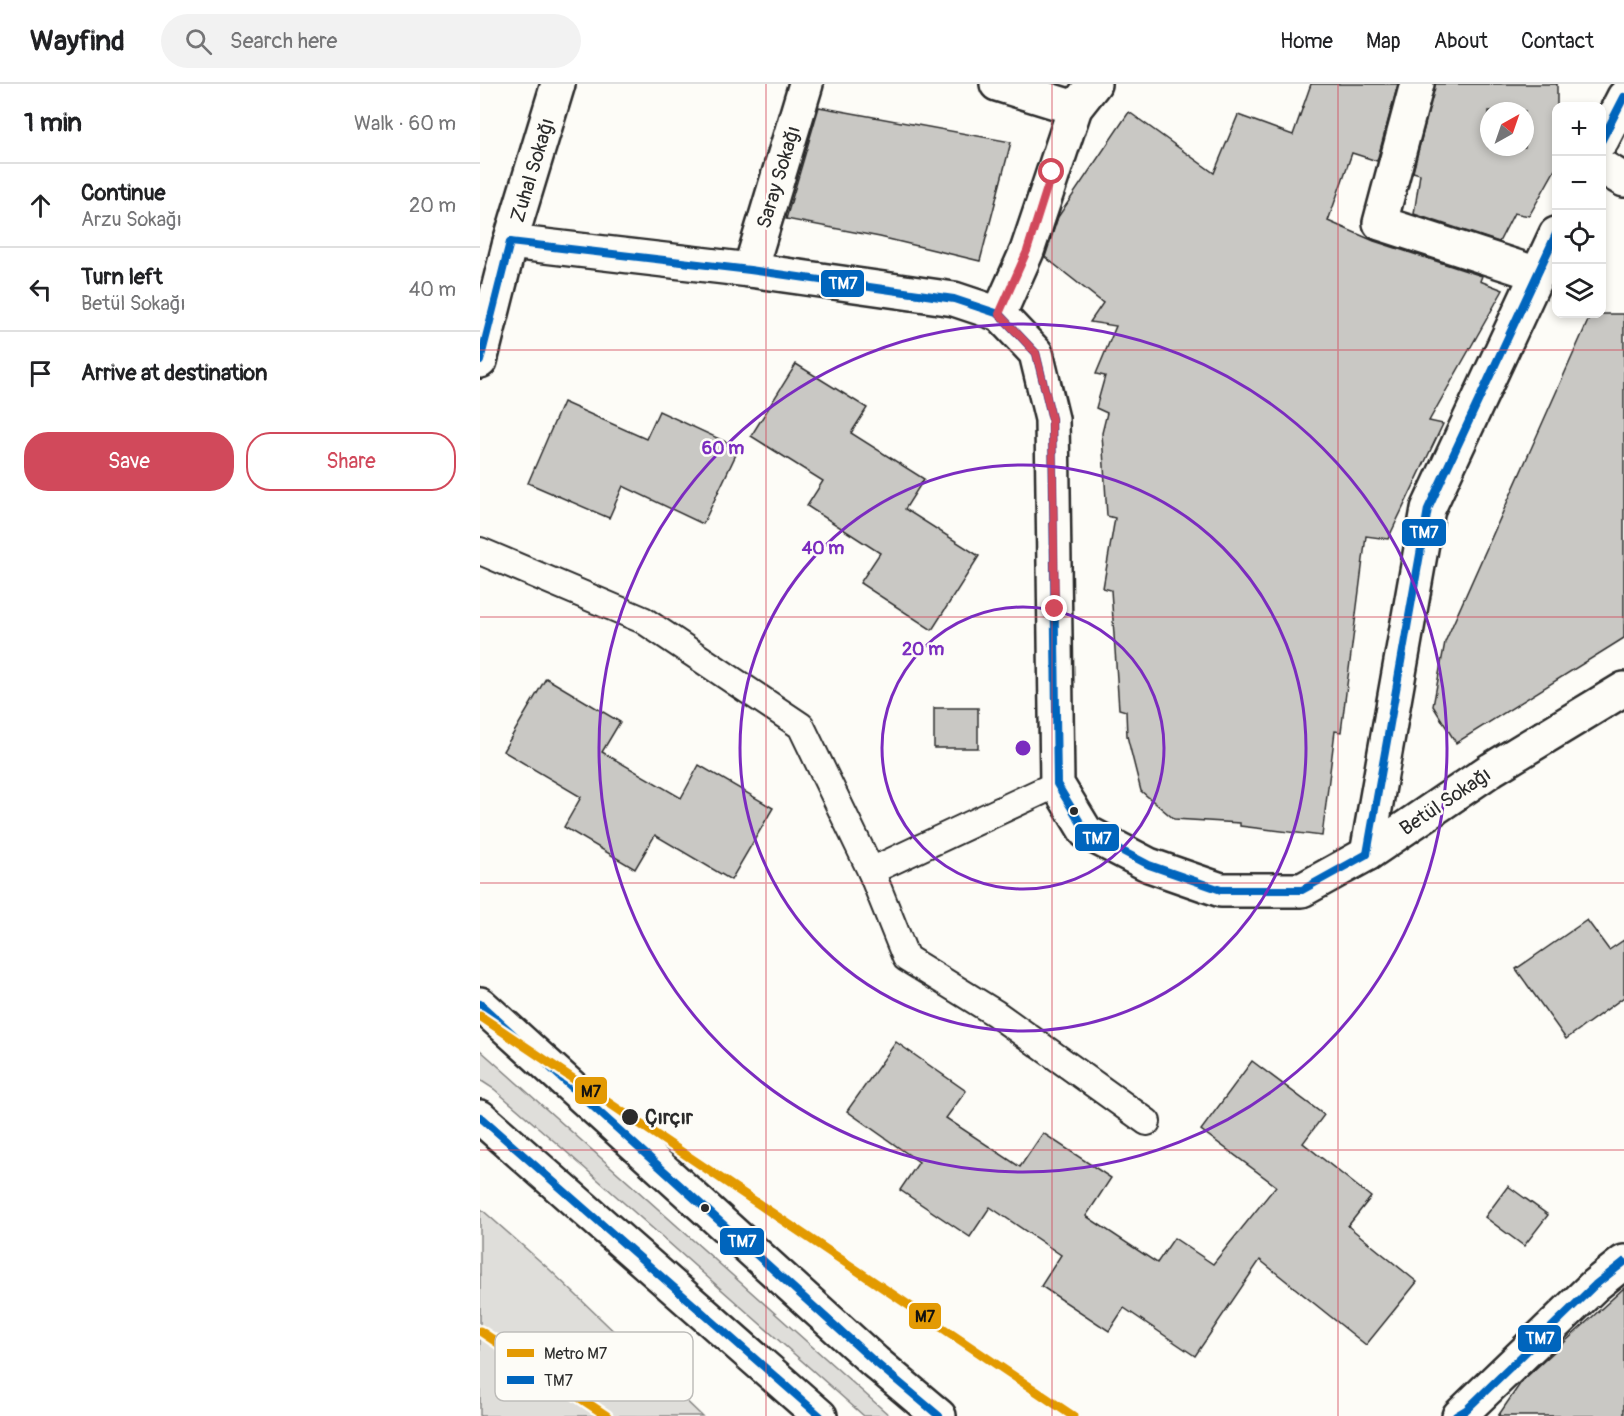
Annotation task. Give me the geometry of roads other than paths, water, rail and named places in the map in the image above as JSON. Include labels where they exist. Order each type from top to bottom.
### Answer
[{"type":"street","name":"Zuhal Sokağı","points":[[480,361],[510,242],[558,84]]},
{"type":"street","name":"Saray Sokağı","points":[[750,270],[806,84]]},
{"type":"street","points":[[998,84],[1084,96],[1027,251],[999,314]]},
{"type":"street","points":[[1417,84],[1380,224],[1538,274]]},
{"type":"street","points":[[1606,132],[1624,97]]},
{"type":"street","points":[[1606,169],[1624,180]]},
{"type":"street","name":"Betül Sokağı","points":[[510,242],[750,270],[954,298],[999,314],[1036,353],[1052,419],[1057,783],[1086,832],[1149,865],[1221,890],[1302,890],[1367,854],[1492,769],[1624,689]]},
{"type":"street","points":[[1367,854],[1428,509],[1552,245]]},
{"type":"street","points":[[480,1004],[875,1362],[939,1416]]},
{"type":"street","points":[[480,1117],[819,1416]]},
{"type":"street","points":[[1461,1414],[1595,1286],[1624,1262]]},
{"type":"lane","points":[[480,551],[643,620],[801,726],[871,871],[906,958],[995,1013],[1147,1122]]},
{"type":"lane","points":[[871,871],[1057,783]]},
{"type":"metro line","name":"M7","points":[[480,1016],[1073,1416]]},
{"type":"metro line","name":"M7","points":[[480,1331],[495,1341]]},
{"type":"metro line","name":"M7","points":[[585,1401],[607,1416]]},
{"type":"place","name":"Çırçır","points":[[630,1117]]}]
